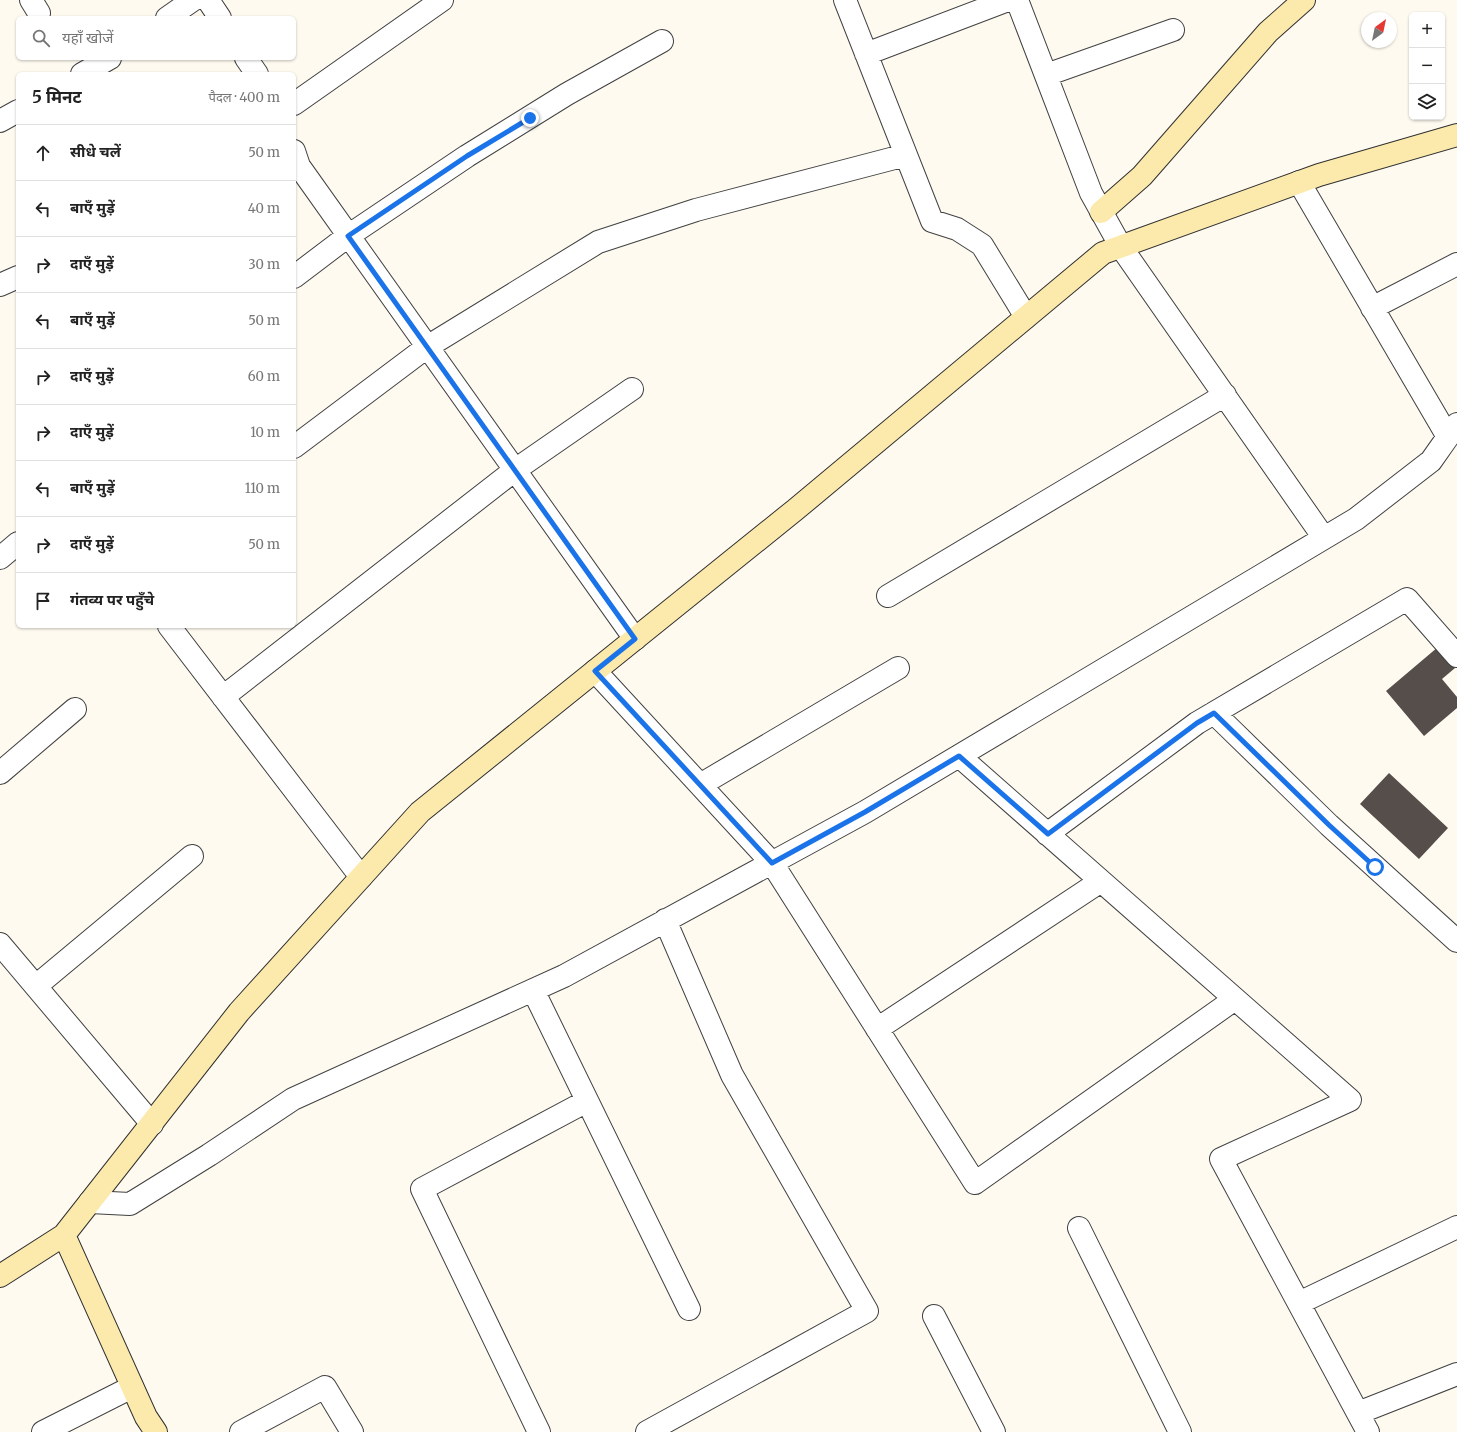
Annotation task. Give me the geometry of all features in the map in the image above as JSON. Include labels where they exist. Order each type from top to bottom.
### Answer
[{"type":"street","points":[[170,16],[193,0]]},
{"type":"street","points":[[208,0],[219,16]]},
{"type":"street","points":[[296,103],[442,0]]},
{"type":"street","points":[[845,0],[932,221],[957,229],[982,245],[1026,317]]},
{"type":"street","points":[[866,54],[1008,0]]},
{"type":"street","points":[[1017,0],[1091,193],[1101,212],[1121,247],[1324,538]]},
{"type":"street","points":[[1101,212],[1142,176],[1268,32],[1304,0]]},
{"type":"street","points":[[1046,75],[1173,30]]},
{"type":"street","points":[[296,275],[348,236],[467,156],[567,94],[662,41]]},
{"type":"street","points":[[86,72],[106,60]]},
{"type":"street","points":[[247,60],[256,72]]},
{"type":"street","points":[[0,121],[16,112]]},
{"type":"street","points":[[0,1276],[64,1235],[239,1012],[420,812],[795,510],[1103,253],[1319,175],[1457,135]]},
{"type":"street","points":[[296,445],[427,346],[598,242],[696,210],[906,155]]},
{"type":"street","points":[[296,157],[299,166],[348,236],[635,639]]},
{"type":"street","points":[[90,1202],[130,1204],[293,1100],[564,976],[865,812],[1356,519],[1431,461],[1452,430],[1372,308],[1299,182]]},
{"type":"street","points":[[1372,308],[1457,264]]},
{"type":"street","points":[[0,285],[16,278]]},
{"type":"street","points":[[223,697],[515,470],[632,390]]},
{"type":"street","points":[[888,596],[1225,395]]},
{"type":"street","points":[[0,558],[16,545]]},
{"type":"street","points":[[1048,834],[1197,723],[1408,598],[1457,656]]},
{"type":"street","points":[[171,628],[361,877]]},
{"type":"street","points":[[700,785],[898,668]]},
{"type":"street","points":[[595,671],[772,863],[975,1183],[1235,999]]},
{"type":"street","points":[[0,773],[75,709]]},
{"type":"street","points":[[1214,713],[1329,825],[1457,941]]},
{"type":"street","points":[[959,756],[1350,1100],[1221,1159],[1363,1423],[1457,1374]]},
{"type":"street","points":[[36,986],[192,856]]},
{"type":"street","points":[[877,1029],[1101,880]]},
{"type":"street","points":[[646,1432],[867,1311],[732,1075],[665,920]]},
{"type":"street","points":[[0,944],[152,1124]]},
{"type":"street","points":[[532,990],[689,1309]]},
{"type":"street","points":[[539,1432],[422,1189],[587,1101]]},
{"type":"street","points":[[1299,1303],[1457,1227]]},
{"type":"street","points":[[1078,1228],[1180,1432]]},
{"type":"street","points":[[64,1235],[146,1417],[156,1432]]},
{"type":"street","points":[[934,1316],[994,1432]]},
{"type":"street","points":[[44,1432],[132,1387]]},
{"type":"street","points":[[242,1432],[325,1387],[352,1432]]},
{"type":"building","points":[[1438,647],[1455,668],[1442,679],[1457,697],[1457,708],[1424,736],[1386,691]]},
{"type":"building","points":[[1389,773],[1448,828],[1419,859],[1360,804]]},
{"type":"route","points":[[530,118],[467,156],[348,236],[635,639],[595,671],[772,863],[865,812],[959,756],[1048,834],[1197,723],[1214,713],[1329,825],[1375,867]]}]
